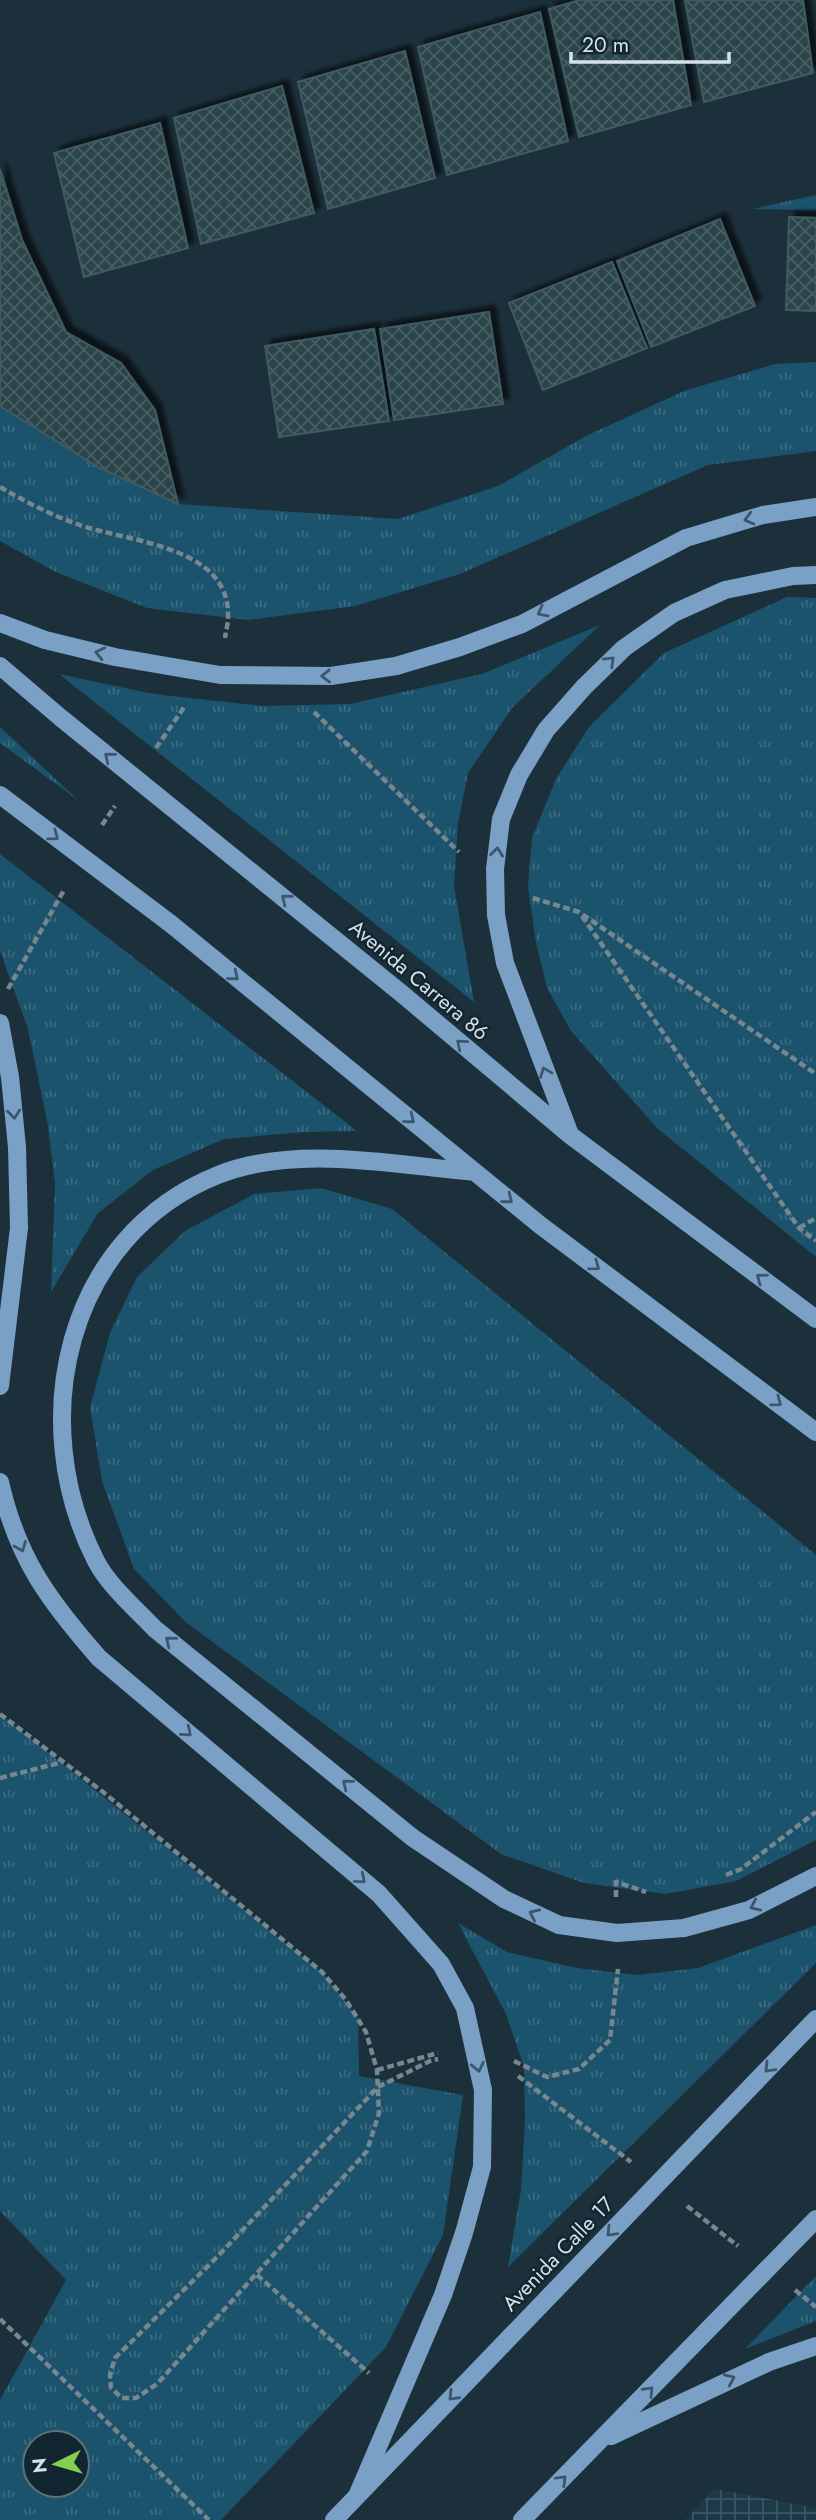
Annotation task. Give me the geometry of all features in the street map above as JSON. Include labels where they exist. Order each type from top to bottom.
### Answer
[{"type":"main road","points":[[0,623],[46,640],[134,660],[220,675],[331,676],[396,666],[460,648],[522,624],[686,538],[763,515],[816,507]]},
{"type":"main road","points":[[570,1135],[505,963],[496,915],[495,869],[501,819],[519,775],[546,730],[584,687],[624,648],[674,613],[725,590],[793,576],[816,575]]},
{"type":"main road","name":"Avenida Carrera 86","points":[[0,666],[401,993],[570,1135],[816,1319]]},
{"type":"main road","points":[[0,794],[171,924],[540,1225],[816,1432]]},
{"type":"main road","points":[[0,1023],[10,1077],[17,1147],[19,1228],[0,1386]]},
{"type":"main road","points":[[475,1172],[331,1159],[257,1164],[220,1174],[183,1191],[147,1218],[105,1264],[80,1316],[66,1357],[62,1411],[65,1473],[73,1507],[97,1563],[124,1597],[155,1629],[413,1838],[531,1914],[559,1925],[617,1933],[684,1927],[749,1910],[816,1876]]},
{"type":"main road","points":[[0,1482],[6,1511],[26,1560],[68,1623],[99,1658],[379,1894],[442,1964],[466,2008],[483,2090],[482,2167],[443,2295],[357,2496]]},
{"type":"main road","name":"Avenida Calle 17","points":[[334,2520],[816,2019]]},
{"type":"main road","points":[[522,2520],[816,2219]]},
{"type":"main road","points":[[602,2440],[737,2376],[816,2346]]},
{"type":"path","points":[[0,487],[76,524],[187,555],[212,572],[225,594],[228,616],[224,639]]},
{"type":"path","points":[[275,675],[496,887],[579,912],[816,1074]]},
{"type":"path","points":[[149,757],[188,703]]},
{"type":"path","points":[[97,835],[118,801]]},
{"type":"path","points":[[6,994],[70,880]]},
{"type":"path","points":[[579,912],[799,1228],[816,1241]]},
{"type":"path","points":[[799,1228],[816,1217]]},
{"type":"path","points":[[0,1714],[322,1972],[346,2000],[366,2032],[377,2070],[379,2113],[367,2151],[157,2384],[136,2398],[122,2398],[111,2388],[110,2375],[115,2358],[217,2258]]},
{"type":"path","points":[[0,1778],[63,1762]]},
{"type":"path","points":[[257,2275],[398,2399]]},
{"type":"path","points":[[0,2319],[209,2520]]},
{"type":"shaded area","points":[[715,2489],[816,2508],[816,2520],[685,2520]]},
{"type":"green space","points":[[816,195],[816,210],[752,209]]},
{"type":"green space","points":[[816,362],[816,451],[708,465],[460,574],[355,606],[248,620],[147,608],[56,572],[0,541],[0,406],[98,467],[178,504],[398,519],[498,486],[586,436],[684,391],[775,364]]},
{"type":"green space","points":[[787,597],[816,598],[816,1257],[657,1128],[571,1031],[547,988],[536,943],[528,886],[532,838],[556,779],[589,727],[664,653]]},
{"type":"green space","points":[[600,625],[512,708],[468,773],[458,823],[454,886],[474,1002],[59,674],[153,694],[262,706],[350,704],[482,674]]},
{"type":"green space","points":[[0,727],[78,800],[0,743]]},
{"type":"green space","points":[[0,854],[357,1131],[303,1132],[224,1139],[153,1170],[98,1213],[51,1292],[55,1183],[47,1120],[28,1029],[0,951]]},
{"type":"green space","points":[[321,1188],[392,1209],[816,1555],[816,1840],[736,1881],[665,1894],[584,1883],[501,1854],[187,1623],[134,1569],[102,1481],[90,1407],[110,1333],[137,1277],[185,1231],[254,1194]]},
{"type":"green space","points":[[0,1714],[322,1972],[358,2018],[359,2076],[463,2095],[443,2235],[386,2347],[221,2520],[0,2520],[0,2400],[66,2280],[0,2211]]},
{"type":"green space","points":[[458,1923],[507,1952],[577,1968],[638,1975],[698,1968],[816,1925],[816,1963],[508,2267],[521,2190],[525,2120],[524,2067],[506,2014]]},
{"type":"green space","points":[[816,2276],[816,2321],[745,2349]]},
{"type":"building","points":[[580,0],[673,0],[691,105],[579,137],[549,9]]},
{"type":"building","points":[[685,0],[803,0],[813,73],[704,102]]},
{"type":"building","points":[[540,12],[568,141],[447,175],[418,47]]},
{"type":"building","points":[[405,51],[435,178],[328,209],[298,82]]},
{"type":"building","points":[[282,86],[314,213],[201,244],[174,118]]},
{"type":"building","points":[[160,123],[188,248],[84,277],[54,153]]},
{"type":"building","points":[[0,169],[22,240],[66,332],[121,363],[155,410],[178,504],[98,467],[0,406]]},
{"type":"building","points":[[789,217],[816,218],[816,311],[786,310]]},
{"type":"building","points":[[720,219],[755,306],[651,347],[617,261]]},
{"type":"building","points":[[612,262],[647,348],[543,390],[509,303]]},
{"type":"building","points":[[489,312],[503,404],[394,420],[380,329]]},
{"type":"building","points":[[374,329],[389,421],[279,437],[265,346]]}]
